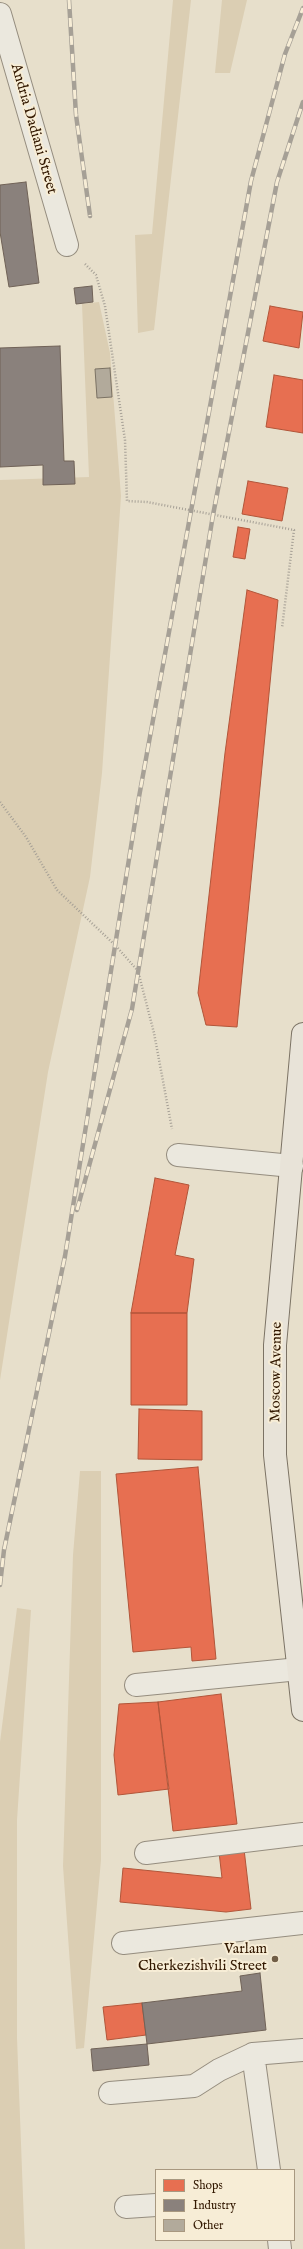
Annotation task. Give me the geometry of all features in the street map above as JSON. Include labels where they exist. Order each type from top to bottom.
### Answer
[{"type":"main road","name":"Moscow Avenue","points":[[302,1697],[299,1655],[275,1455],[275,1345],[292,1166],[300,1118],[303,1034]]},
{"type":"street","name":"Andria Dadiani Street","points":[[0,14],[67,245]]},
{"type":"street","points":[[178,1155],[292,1166]]},
{"type":"street","points":[[136,1686],[299,1655]]},
{"type":"street","points":[[146,1853],[303,1834]]},
{"type":"street","points":[[123,1943],[303,1923]]},
{"type":"street","points":[[110,2093],[194,2086],[219,2070],[253,2054],[303,2050]]},
{"type":"street","points":[[253,2054],[269,2169]]},
{"type":"street","points":[[126,2207],[155,2205]]},
{"type":"path","points":[[67,245],[96,275],[105,306],[125,440],[127,501],[147,502],[294,530],[282,628]]},
{"type":"path","points":[[0,802],[26,837],[57,890],[116,946],[138,970],[154,1033],[178,1155]]},
{"type":"shaded area","points":[[173,0],[191,0],[154,330],[138,333],[135,235],[152,234]]},
{"type":"shaded area","points":[[222,0],[247,0],[230,73],[215,73]]},
{"type":"shaded area","points":[[99,302],[110,353],[121,496],[102,773],[90,877],[48,1072],[0,1380],[0,480],[89,477],[82,304]]},
{"type":"shaded area","points":[[80,1471],[101,1471],[101,1860],[84,2048],[76,2049],[63,1866],[73,1555]]},
{"type":"shaded area","points":[[17,1608],[31,1610],[17,1820],[17,2038],[25,2249],[0,2249],[0,1742]]},
{"type":"building: Shops","points":[[270,306],[303,312],[299,348],[263,341]]},
{"type":"building: Shops","points":[[274,375],[303,380],[303,433],[266,427]]},
{"type":"building: Shops","points":[[248,481],[288,488],[282,521],[242,514]]},
{"type":"building: Shops","points":[[238,527],[250,529],[245,559],[233,557]]},
{"type":"building: Shops","points":[[247,590],[278,600],[237,1027],[206,1025],[198,993],[225,753]]},
{"type":"building: Shops","points":[[155,1178],[189,1185],[175,1255],[194,1259],[187,1313],[131,1313]]},
{"type":"building: Shops","points":[[131,1313],[187,1313],[187,1405],[131,1405]]},
{"type":"building: Shops","points":[[139,1409],[202,1411],[202,1460],[138,1459]]},
{"type":"building: Shops","points":[[198,1467],[216,1659],[192,1661],[191,1647],[133,1652],[116,1474]]},
{"type":"building: Shops","points":[[221,1694],[237,1824],[173,1831],[158,1702]]},
{"type":"building: Shops","points":[[158,1702],[169,1789],[118,1795],[114,1755],[119,1704]]},
{"type":"building: Shops","points":[[244,1849],[251,1909],[226,1912],[120,1902],[123,1868],[222,1878],[219,1852]]},
{"type":"building: Shops","points":[[142,2003],[146,2035],[107,2040],[103,2007]]},
{"type":"building: Industry","points":[[26,182],[39,283],[9,287],[0,232],[0,185]]},
{"type":"building: Industry","points":[[92,286],[93,302],[76,304],[74,288]]},
{"type":"building: Industry","points":[[60,346],[64,461],[74,461],[75,484],[43,485],[43,465],[0,467],[0,348]]},
{"type":"building: Industry","points":[[260,1973],[266,2030],[147,2044],[142,2003],[242,1991],[240,1976]]},
{"type":"building: Industry","points":[[147,2044],[149,2065],[93,2071],[91,2049]]},
{"type":"building: Other","points":[[110,368],[112,397],[97,398],[95,369]]},
{"type":"railway","points":[[69,0],[76,115],[90,216]]},
{"type":"railway","points":[[0,1585],[4,1550],[65,1256],[139,797],[251,181],[285,54],[303,8]]},
{"type":"railway","points":[[77,1210],[132,1009],[213,515],[277,182],[303,102]]},
{"type":"place","name":"Varlam Cherkezishvili Street","points":[[275,1959]]}]
